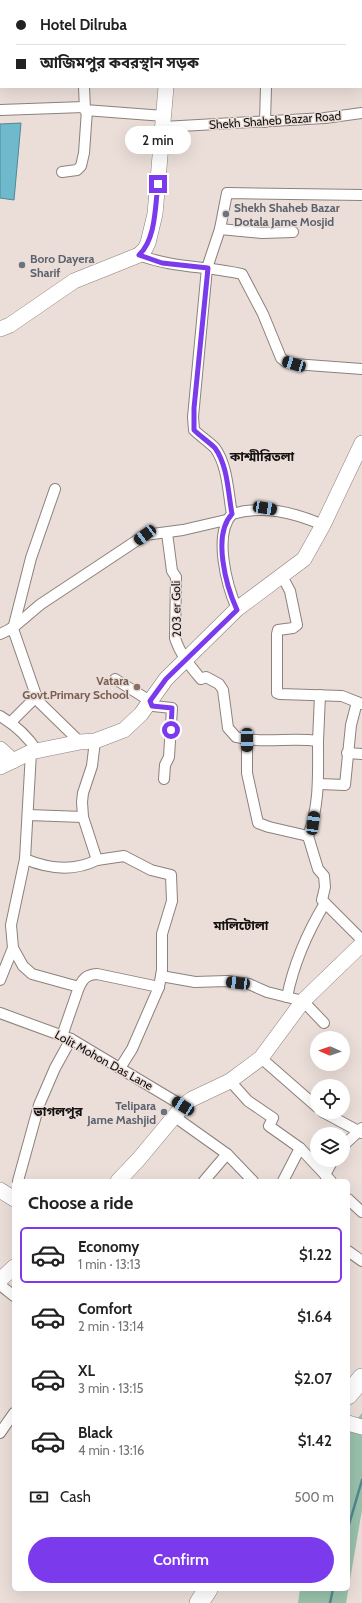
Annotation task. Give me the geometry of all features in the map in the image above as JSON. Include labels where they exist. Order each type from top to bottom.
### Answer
[{"type":"highway","points":[[350,1393],[362,1378]]},
{"type":"highway","points":[[200,1603],[207,1591]]},
{"type":"street","points":[[62,172],[77,170],[82,162],[86,109],[84,88]]},
{"type":"street","points":[[0,329],[10,325],[74,281],[139,255],[145,249],[148,243],[155,214],[166,88]]},
{"type":"street","points":[[265,122],[266,88]]},
{"type":"street","name":"Shekh Shaheb Bazar Road","points":[[0,110],[86,109],[164,117],[186,126],[325,118],[362,113]]},
{"type":"street","points":[[164,117],[186,126]]},
{"type":"street","points":[[237,610],[226,578],[223,558],[229,517],[225,471],[221,459],[214,447],[194,430],[193,417],[208,268],[220,229],[227,193],[362,195]]},
{"type":"street","points":[[220,229],[262,233],[293,232]]},
{"type":"street","points":[[139,255],[162,263],[208,268],[242,274],[263,314],[281,358],[286,362],[294,364],[362,369]]},
{"type":"street","points":[[0,749],[5,763],[34,751],[87,741],[124,730],[141,714],[166,679],[237,610],[304,559],[323,525],[362,443]]},
{"type":"street","points":[[55,489],[31,558],[13,629],[38,701],[52,716],[87,741],[92,766],[83,793],[83,817],[96,860]]},
{"type":"street","points":[[0,634],[13,629],[25,616],[41,604],[145,535],[166,533],[229,517],[244,510],[265,508],[289,512],[323,525]]},
{"type":"street","name":"203 er Goli","points":[[166,533],[172,571],[176,577],[175,638],[186,661],[201,679],[206,677],[223,690],[228,728],[236,737],[247,740]]},
{"type":"street","points":[[282,576],[290,591],[297,625],[293,628],[278,630],[277,693],[342,696],[360,703],[351,724],[345,785],[319,784]]},
{"type":"street","points":[[115,679],[150,701],[152,706],[172,708],[169,757],[164,779]]},
{"type":"street","points":[[320,695],[318,741],[319,784],[313,823],[308,836],[318,869],[324,876],[325,887],[322,900],[362,940]]},
{"type":"street","points":[[11,722],[36,697]]},
{"type":"street","points":[[0,716],[11,722],[29,738],[34,751],[25,859],[11,925],[13,948],[23,966],[32,974],[79,987]]},
{"type":"street","points":[[308,836],[258,823],[247,773],[247,740],[290,741],[304,739],[318,741]]},
{"type":"street","points":[[347,753],[362,754]]},
{"type":"street","points":[[28,815],[83,817]]},
{"type":"street","points":[[25,859],[40,866],[57,869],[87,865],[96,860],[124,856],[151,870],[171,876],[172,901],[162,934],[159,988],[135,1042],[120,1068]]},
{"type":"street","points":[[287,997],[291,975],[300,950],[325,903]]},
{"type":"street","points":[[120,1179],[192,1099],[230,1081],[261,1058],[303,1001],[362,944]]},
{"type":"street","points":[[0,980],[13,948]]},
{"type":"street","points":[[19,1179],[39,1105],[67,1038],[79,987],[83,978],[88,975],[97,974],[159,988]]},
{"type":"street","points":[[160,976],[195,982],[227,981],[249,984],[267,992],[303,1001],[324,1023]]},
{"type":"street","name":"Lolit Mohon Das Lane","points":[[0,1012],[43,1027],[67,1038],[120,1068],[179,1112],[227,1154],[251,1179]]},
{"type":"street","points":[[261,1058],[310,1102]]},
{"type":"street","points":[[230,1081],[248,1101],[273,1118],[269,1126],[300,1148],[328,1178]]},
{"type":"street","points":[[337,1119],[361,1131],[350,1140]]},
{"type":"street","points":[[283,1179],[300,1148]]},
{"type":"street","points":[[206,1179],[227,1154]]},
{"type":"street","points":[[328,1178],[331,1167]]},
{"type":"street","points":[[0,1190],[12,1196]]},
{"type":"street","points":[[350,1201],[362,1212]]},
{"type":"street","points":[[350,1252],[362,1261]]},
{"type":"street","points":[[0,1280],[12,1269]]},
{"type":"street","points":[[0,1285],[12,1294]]},
{"type":"street","points":[[0,1432],[12,1416]]},
{"type":"street","points":[[350,1424],[362,1427]]},
{"type":"green space","points":[[362,1413],[362,1510],[350,1580],[350,1428]]},
{"type":"green space","points":[[300,1591],[348,1591],[346,1603],[298,1603]]},
{"type":"water","points":[[21,123],[14,200],[0,198],[0,124]]},
{"type":"waterway","points":[[350,1521],[362,1480]]},
{"type":"waterway","points":[[330,1603],[333,1591]]},
{"type":"place","name":"Shekh Shaheb Bazar Dotala Jame Mosjid","points":[[226,214]]},
{"type":"place","name":"Boro Dayera Sharif","points":[[22,265]]},
{"type":"place","name":"Vatara Govt.Primary School","points":[[137,687]]},
{"type":"place","name":"Telipara Jame Mashjid","points":[[164,1112]]},
{"type":"district","name":"কাশ্মীরিতলা","points":[[262,456]]},
{"type":"district","name":"মালিটোলা","points":[[241,925]]},
{"type":"district","name":"ভাগলপুর","points":[[58,1111]]},
{"type":"route","points":[[158,184],[155,214],[148,243],[139,255],[162,263],[208,268],[193,417],[194,430],[206,442],[214,447],[221,459],[225,471],[232,514],[226,520],[223,558],[226,578],[237,610],[166,679],[150,701],[152,706],[172,708],[171,730]]}]
